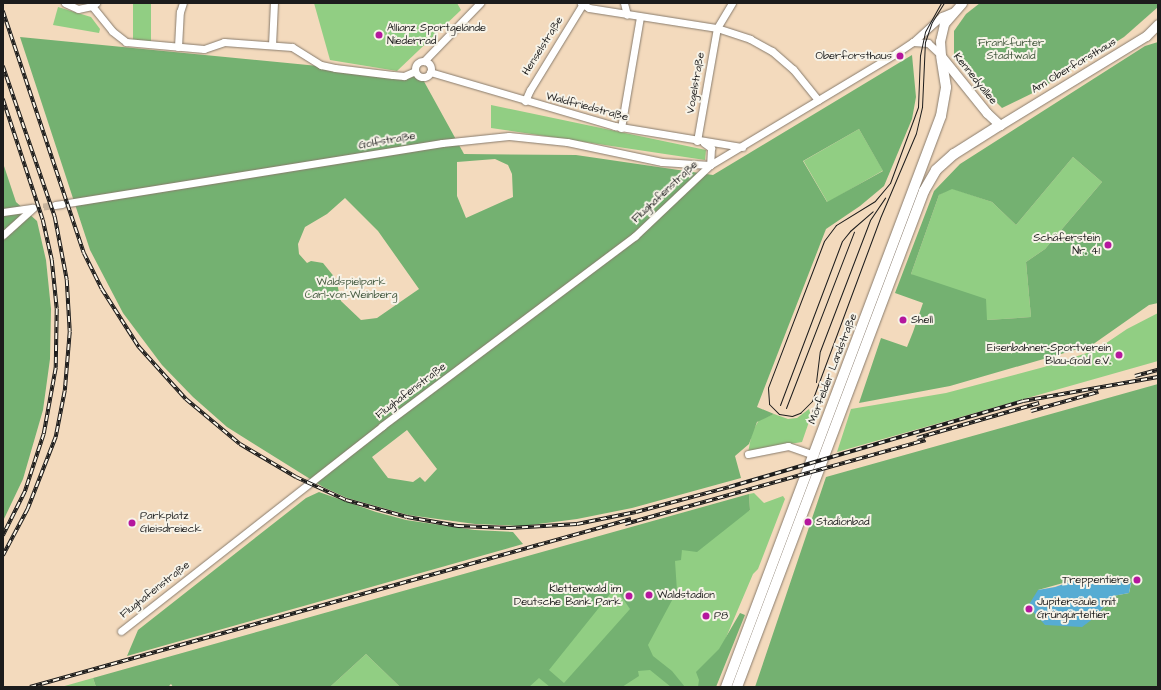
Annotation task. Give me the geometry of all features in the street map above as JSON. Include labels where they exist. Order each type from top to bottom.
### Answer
[{"type":"highway","name":"Mörfelder Landstraße","points":[[726,687],[940,116],[946,87],[941,56]]},
{"type":"highway","name":"Mörfelder Landstraße","points":[[737,687],[924,191],[936,170],[954,154],[1000,125]]},
{"type":"main road","name":"Kennedyallee","points":[[962,3],[954,11],[943,27],[941,56],[987,113],[1000,125]]},
{"type":"main road","name":"Am Oberforsthaus","points":[[1000,125],[1146,36],[1158,24]]},
{"type":"main road","points":[[1146,36],[1158,32]]},
{"type":"street","points":[[65,3],[78,9],[94,5]]},
{"type":"street","points":[[178,47],[180,12],[183,3]]},
{"type":"street","points":[[272,45],[274,3]]},
{"type":"street","points":[[415,71],[417,63],[424,61],[480,3]]},
{"type":"street","points":[[596,9],[603,3]]},
{"type":"street","points":[[624,3],[627,15]]},
{"type":"street","points":[[717,28],[732,3]]},
{"type":"street","points":[[582,4],[596,9],[627,15],[717,28],[750,40],[772,51],[793,69],[818,100]]},
{"type":"street","name":"Henselstraße","points":[[525,101],[530,90],[582,4]]},
{"type":"street","name":"Waldfriedstraße","points":[[94,5],[112,31],[126,42],[204,49],[224,42],[292,46],[321,65],[393,76],[404,76],[415,71],[421,77],[430,72],[621,128],[742,147]]},
{"type":"street","name":"Flughafenstraße","points":[[122,631],[382,426],[635,236],[710,165],[742,147],[912,42],[942,16],[954,11]]},
{"type":"street","points":[[621,128],[640,17]]},
{"type":"street","name":"Vogelstraße","points":[[699,141],[717,28]]},
{"type":"street","points":[[912,42],[928,43],[941,56]]},
{"type":"street","points":[[424,61],[430,65],[430,72]]},
{"type":"street","name":"Golfstraße","points":[[62,204],[442,143],[509,136],[567,142],[662,162],[710,165]]},
{"type":"street","name":"Flughafenstraße","points":[[699,141],[711,148],[710,165]]},
{"type":"street","points":[[3,212],[33,208],[3,235]]},
{"type":"street","points":[[748,454],[788,446],[814,455]]},
{"type":"green space","points":[[133,3],[151,3],[151,41],[133,41]]},
{"type":"green space","name":"Allianz Sportgelände Niederrad","points":[[314,3],[457,3],[461,10],[397,71],[330,60]]},
{"type":"green space","name":"Frankfurter Stadtwald","points":[[980,3],[1158,3],[1158,7],[1124,37],[1039,90],[1002,108],[954,59],[954,31],[966,14]]},
{"type":"green space","points":[[58,7],[91,17],[100,29],[99,33],[53,25]]},
{"type":"green space","points":[[20,37],[421,76],[464,154],[576,155],[713,175],[912,55],[916,97],[912,119],[884,186],[860,206],[826,229],[757,407],[774,414],[757,422],[749,444],[735,456],[741,478],[632,508],[577,519],[523,526],[475,524],[408,515],[347,498],[323,487],[227,427],[193,397],[162,365],[123,313],[90,250]],"holes":[[[859,129],[883,171],[827,202],[803,161]],[[495,159],[508,165],[512,174],[513,197],[466,218],[457,196],[457,162]],[[345,198],[378,231],[419,289],[377,318],[361,320],[341,301],[336,279],[323,263],[311,261],[307,263],[299,254],[298,244],[305,227],[327,214]],[[407,430],[437,469],[425,482],[420,477],[413,482],[388,478],[372,457]]]},
{"type":"green space","points":[[1158,42],[1158,303],[1149,305],[1092,345],[950,386],[859,403],[881,338],[907,347],[913,332],[923,303],[895,293],[934,191],[960,164],[1145,46]],"holes":[[[1073,157],[1102,182],[1045,249],[1026,262],[1031,317],[987,320],[986,299],[911,274],[939,195],[952,189],[992,202],[1016,225]]]},
{"type":"green space","points":[[491,105],[706,150],[705,160],[491,128]]},
{"type":"green space","points":[[859,129],[883,171],[828,203],[804,161]]},
{"type":"green space","points":[[1073,157],[1102,182],[1045,249],[1026,262],[1031,317],[987,320],[911,274],[939,195],[951,188],[992,202],[1016,225]]},
{"type":"green space","points":[[3,163],[16,202],[37,221],[46,260],[51,309],[50,359],[43,410],[23,479],[3,521]]},
{"type":"green space","points":[[1158,313],[1158,361],[837,452],[851,409],[946,393],[1044,367],[1096,350],[1127,329]]},
{"type":"green space","points":[[1158,384],[1158,687],[755,687],[826,477]],"holes":[[[1105,576],[1131,584],[1129,593],[1113,596],[1094,618],[1038,590],[1081,578]]]},
{"type":"green space","points":[[809,409],[811,416],[802,442],[790,444],[787,450],[777,450],[747,458],[752,432],[759,420],[774,414],[788,419],[797,418]]},
{"type":"green space","points":[[319,492],[376,512],[406,520],[475,530],[513,532],[523,544],[127,656],[138,630],[306,498]]},
{"type":"green space","name":"Waldstadion","points":[[754,493],[764,503],[783,496],[785,499],[758,569],[753,574],[725,640],[714,687],[460,687],[570,578],[675,571],[675,561],[682,550],[750,510],[749,494]]},
{"type":"green space","points":[[749,494],[750,510],[697,552],[682,550],[681,560],[675,561],[677,591],[648,645],[653,656],[672,671],[685,687],[671,687],[650,670],[638,671],[639,676],[622,687],[550,687],[539,678],[529,687],[400,687],[366,654],[330,687],[173,687],[171,684],[168,687],[96,687],[93,678]],"holes":[[[619,593],[630,609],[564,683],[549,670],[610,594]]]},
{"type":"green space","points":[[740,613],[745,615],[716,687],[698,687],[699,680],[696,672],[719,649]]},
{"type":"green space","points":[[366,654],[400,687],[330,687]]},
{"type":"green space","points":[[93,678],[96,687],[61,687]]},
{"type":"water","points":[[1105,576],[1131,583],[1129,593],[1113,596],[1094,618],[1082,627],[1045,625],[1028,606],[1038,590],[1055,587],[1081,578]]},
{"type":"tunnel","points":[[33,208],[55,205]]},
{"type":"tram line","points":[[941,3],[925,32],[920,55],[918,107],[890,183],[875,201],[836,225],[824,241],[768,388],[769,404],[779,414],[792,416],[800,413],[812,401],[880,218],[916,133],[922,107],[925,42],[932,22],[944,3]]},
{"type":"tram line","points":[[816,382],[820,351],[870,220],[885,198]]},
{"type":"tram line","points":[[780,405],[842,241],[850,231],[873,211]]},
{"type":"tram line","points":[[786,408],[854,232]]},
{"type":"railway","points":[[3,11],[84,253],[102,289],[139,347],[186,399],[240,444],[296,477],[346,500],[407,517],[458,526],[510,528],[577,524],[636,512],[729,487],[1023,401],[1158,377]]},
{"type":"railway","points":[[3,66],[55,217],[67,280],[70,332],[65,391],[56,437],[28,509],[3,556]]},
{"type":"railway","points":[[3,99],[43,220],[52,260],[57,309],[56,368],[44,434],[25,492],[3,536]]},
{"type":"railway","points":[[1135,376],[1158,370]]},
{"type":"railway","points":[[1031,411],[1098,392]]},
{"type":"railway","points":[[917,438],[1039,403]]},
{"type":"railway","points":[[625,524],[925,440]]},
{"type":"railway","points":[[30,687],[631,519]]},
{"type":"place","name":"Allianz Sportgelände Niederrad","points":[[379,35]]},
{"type":"place","name":"Oberforsthaus","points":[[900,56]]},
{"type":"place","name":"Schäferstein Nr. 41","points":[[1108,245]]},
{"type":"place","name":"Shell","points":[[903,320]]},
{"type":"place","name":"Eisenbahner-Sportverein Blau-Gold e.V.","points":[[1119,355]]},
{"type":"place","name":"Stadionbad","points":[[808,522]]},
{"type":"place","name":"Parkplatz Gleisdreieck","points":[[132,523]]},
{"type":"place","name":"Treppentiere","points":[[1137,580]]},
{"type":"place","name":"Waldstadion","points":[[649,595]]},
{"type":"place","name":"Kletterwald im Deutsche Bank Park","points":[[629,596]]},
{"type":"place","name":"Jupitersäule mit Grüngürteltier","points":[[1029,609]]},
{"type":"place","name":"P8","points":[[706,616]]},
{"type":"park label","name":"Waldspielpark Carl-von-Weinberg","points":[[351,289]]}]
